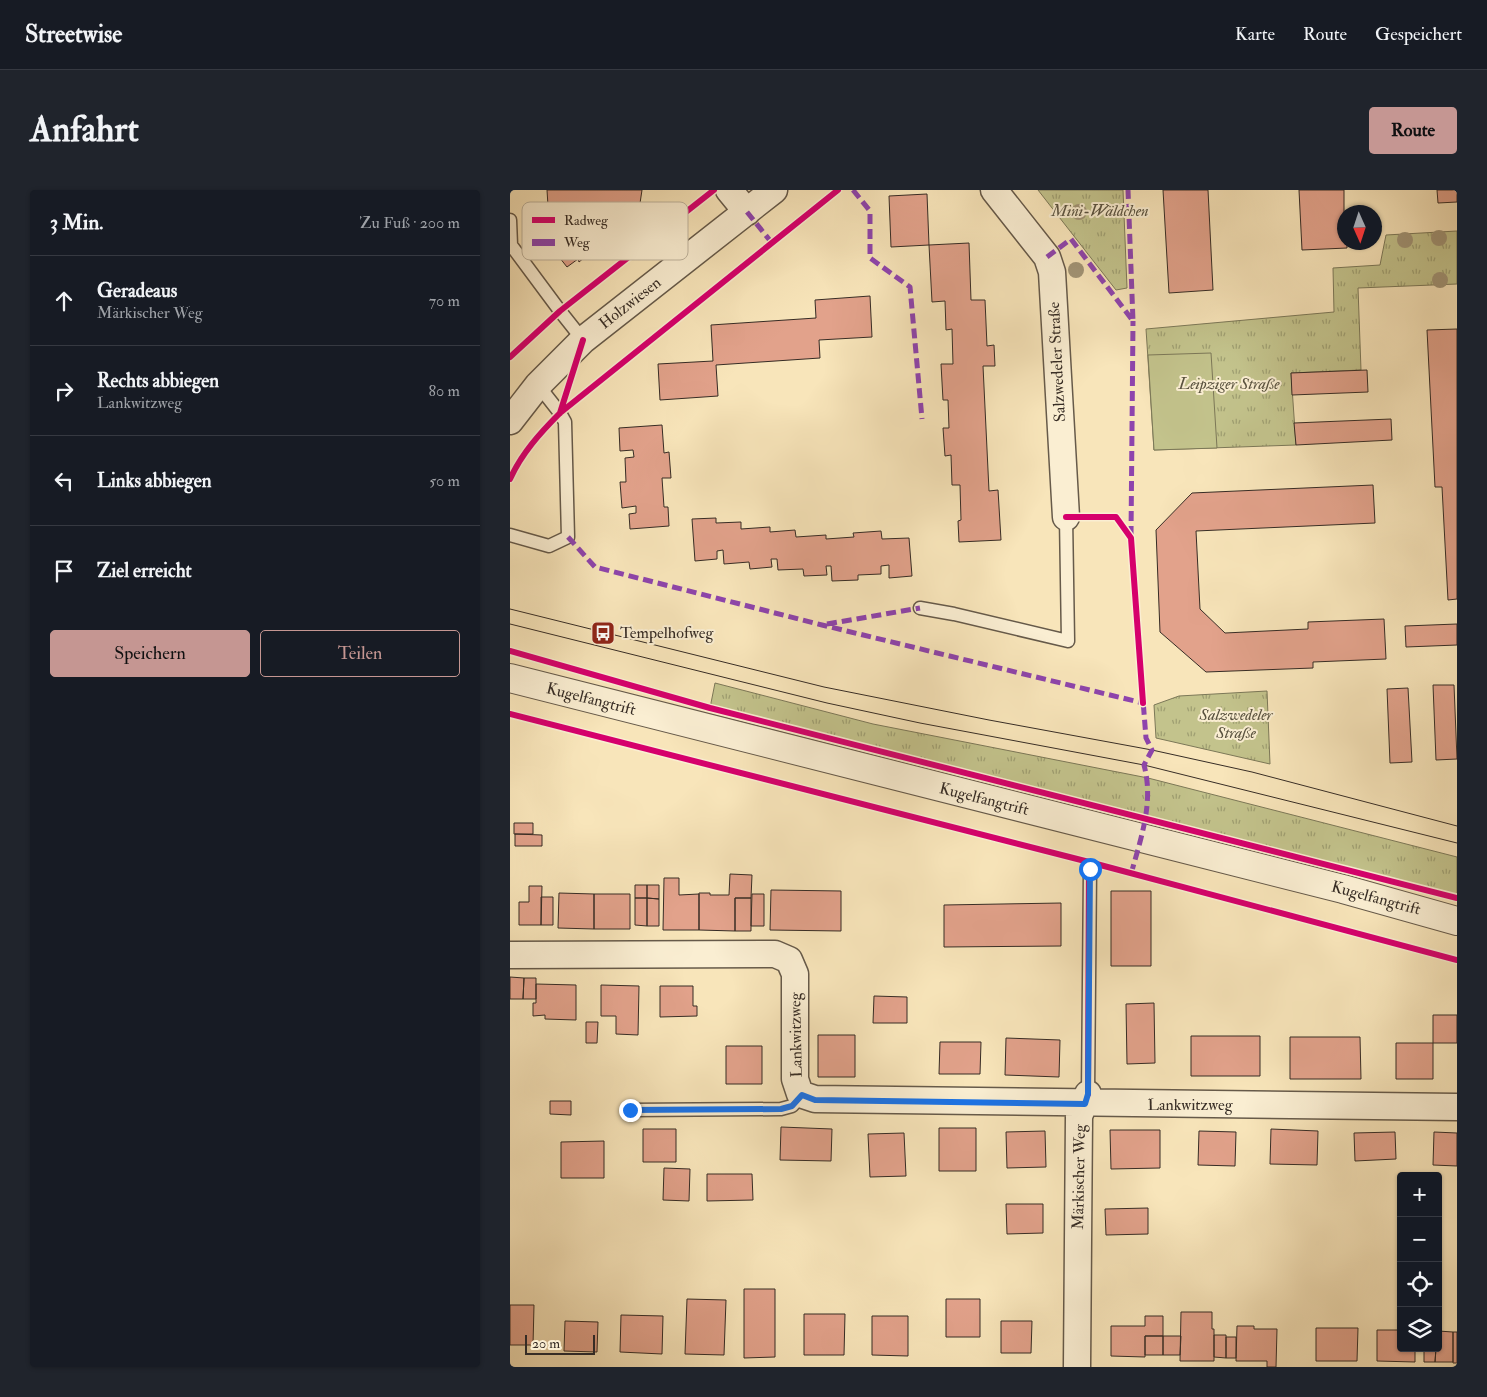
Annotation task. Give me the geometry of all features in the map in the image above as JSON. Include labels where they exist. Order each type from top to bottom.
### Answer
[{"type":"street","points":[[729,190],[747,212]]},
{"type":"street","name":"Holzwiesen","points":[[688,258],[774,190]]},
{"type":"street","name":"Salzwedeler Straße","points":[[994,190],[1047,257],[1052,272],[1066,517]]},
{"type":"street","name":"Holzwiesen","points":[[510,421],[538,385],[583,340],[686,260]]},
{"type":"street","name":"Kugelfangtrift","points":[[510,678],[1343,889],[1457,920]]},
{"type":"street","name":"Lankwitzweg","points":[[510,955],[775,954],[789,960],[795,974],[794,1079],[802,1095],[815,1100],[1086,1099],[1457,1107]]},
{"type":"street","name":"Märkischer Weg","points":[[1077,1367],[1079,1116],[1086,1099]]},
{"type":"lane","points":[[510,220],[511,245],[522,260]]},
{"type":"lane","points":[[522,260],[583,340]]},
{"type":"lane","points":[[510,535],[549,546],[568,537],[565,422],[538,385]]},
{"type":"lane","name":"Salzwedeler Straße","points":[[920,608],[954,614],[1068,641],[1066,517]]},
{"type":"lane","name":"Märkischer Weg","points":[[1086,1099],[1090,869]]},
{"type":"lane","points":[[630,1110],[781,1109],[792,1106],[802,1095]]},
{"type":"green space","name":"Mini-Wäldchen","points":[[1038,190],[1123,190],[1127,288],[1116,290]]},
{"type":"green space","name":"Leipziger Straße","points":[[1457,231],[1457,284],[1358,288],[1361,370],[1291,373],[1296,445],[1154,450],[1146,329],[1334,312],[1333,268],[1380,265],[1386,235]]},
{"type":"green space","name":"Leipziger Straße","points":[[1211,353],[1217,448],[1154,450],[1148,355]]},
{"type":"green space","points":[[715,683],[873,724],[1148,778],[1457,857],[1457,898],[710,708]]},
{"type":"green space","name":"Salzwedeler Straße","points":[[1267,691],[1270,764],[1156,738],[1154,705],[1179,696]]},
{"type":"building","points":[[547,190],[642,190],[640,202],[548,202]]},
{"type":"building","points":[[1163,190],[1208,190],[1213,290],[1169,293]]},
{"type":"building","points":[[1299,190],[1344,190],[1344,205],[1337,205],[1337,248],[1302,250]]},
{"type":"building","points":[[1437,190],[1457,190],[1457,202],[1438,203]]},
{"type":"building","points":[[927,194],[929,245],[891,247],[889,196]]},
{"type":"building","points":[[969,243],[971,300],[985,300],[987,346],[994,345],[995,366],[983,366],[989,491],[998,490],[1001,540],[959,542],[958,521],[961,520],[960,485],[952,485],[951,455],[945,456],[943,428],[949,428],[948,400],[943,400],[941,364],[953,364],[952,329],[946,330],[945,301],[932,302],[929,245]]},
{"type":"building","points":[[561,260],[577,260],[567,267]]},
{"type":"building","points":[[870,296],[872,337],[819,340],[820,358],[716,365],[718,396],[660,400],[658,364],[713,361],[711,325],[816,318],[815,300]]},
{"type":"building","points":[[1457,329],[1457,599],[1448,600],[1442,487],[1435,487],[1427,330]]},
{"type":"building","points":[[1367,370],[1368,392],[1292,395],[1291,373]]},
{"type":"building","points":[[1391,419],[1392,440],[1296,445],[1294,423]]},
{"type":"building","points":[[662,425],[664,453],[669,452],[671,478],[662,478],[664,507],[668,507],[669,526],[630,529],[629,514],[636,513],[636,506],[622,508],[620,482],[626,482],[625,458],[634,457],[633,450],[620,451],[619,428]]},
{"type":"building","points":[[1373,485],[1375,523],[1196,531],[1200,609],[1225,633],[1308,629],[1308,622],[1384,619],[1386,659],[1313,662],[1313,668],[1206,672],[1160,632],[1156,530],[1192,493]]},
{"type":"building","points":[[716,518],[716,523],[741,522],[741,529],[770,527],[770,532],[795,530],[796,537],[826,535],[826,539],[854,537],[853,533],[881,531],[882,539],[909,538],[912,576],[889,578],[889,565],[881,566],[881,574],[858,575],[858,580],[832,581],[831,566],[826,566],[827,575],[804,576],[803,569],[778,570],[777,559],[771,559],[772,567],[750,569],[749,562],[724,564],[723,550],[717,551],[717,559],[695,561],[692,519]]},
{"type":"building","points":[[1457,624],[1457,645],[1406,647],[1405,626]]},
{"type":"building","points":[[1433,685],[1454,685],[1457,759],[1436,760]]},
{"type":"building","points":[[1408,688],[1412,762],[1390,763],[1387,689]]},
{"type":"building","points":[[514,823],[533,823],[533,834],[514,834]]},
{"type":"building","points":[[515,834],[542,835],[542,846],[515,846]]},
{"type":"building","points":[[730,874],[752,875],[751,898],[735,898],[735,931],[699,930],[699,893],[729,895]]},
{"type":"building","points":[[664,878],[679,878],[679,895],[699,894],[699,930],[663,930]]},
{"type":"building","points":[[635,885],[647,885],[647,898],[635,898]]},
{"type":"building","points":[[647,885],[659,885],[659,899],[647,898]]},
{"type":"building","points":[[529,886],[542,886],[541,925],[519,925],[519,902],[529,902]]},
{"type":"building","points":[[771,890],[841,891],[841,931],[770,930]]},
{"type":"building","points":[[1111,891],[1151,891],[1151,966],[1111,966]]},
{"type":"building","points":[[559,893],[594,894],[594,929],[558,928]]},
{"type":"building","points":[[594,894],[630,894],[630,929],[594,929]]},
{"type":"building","points":[[752,894],[764,894],[764,926],[751,926]]},
{"type":"building","points":[[541,897],[553,897],[553,925],[541,925]]},
{"type":"building","points":[[635,898],[647,898],[647,926],[635,925]]},
{"type":"building","points":[[647,898],[659,899],[659,926],[647,926]]},
{"type":"building","points":[[735,898],[751,898],[751,931],[735,931]]},
{"type":"building","points":[[1061,903],[1061,946],[944,947],[944,905]]},
{"type":"building","points":[[510,977],[524,978],[523,999],[510,999]]},
{"type":"building","points":[[524,978],[536,978],[536,999],[523,999]]},
{"type":"building","points":[[536,984],[576,985],[576,1020],[545,1019],[545,1015],[533,1016],[533,1003],[536,1003]]},
{"type":"building","points":[[601,985],[639,986],[638,1035],[616,1034],[616,1016],[601,1016]]},
{"type":"building","points":[[660,986],[693,986],[693,1006],[697,1006],[697,1016],[660,1017]]},
{"type":"building","points":[[874,996],[907,997],[907,1023],[873,1023]]},
{"type":"building","points":[[1154,1003],[1155,1063],[1127,1064],[1126,1004]]},
{"type":"building","points":[[1433,1015],[1457,1015],[1457,1043],[1433,1043]]},
{"type":"building","points":[[586,1022],[598,1022],[597,1043],[586,1043]]},
{"type":"building","points":[[818,1035],[855,1035],[855,1077],[818,1077]]},
{"type":"building","points":[[1191,1036],[1260,1036],[1260,1076],[1191,1076]]},
{"type":"building","points":[[1290,1037],[1360,1037],[1361,1079],[1290,1079]]},
{"type":"building","points":[[1006,1038],[1060,1040],[1059,1077],[1005,1075]]},
{"type":"building","points":[[940,1042],[981,1042],[980,1074],[939,1074]]},
{"type":"building","points":[[1396,1043],[1433,1043],[1433,1079],[1396,1079]]},
{"type":"building","points":[[726,1046],[762,1046],[762,1084],[726,1084]]},
{"type":"building","points":[[550,1101],[571,1101],[571,1115],[550,1114]]},
{"type":"building","points":[[781,1127],[832,1129],[831,1161],[780,1160]]},
{"type":"building","points":[[939,1128],[976,1128],[976,1171],[939,1171]]},
{"type":"building","points":[[643,1129],[676,1129],[676,1162],[643,1162]]},
{"type":"building","points":[[1271,1129],[1318,1131],[1317,1165],[1270,1164]]},
{"type":"building","points":[[1110,1130],[1160,1130],[1160,1168],[1111,1169]]},
{"type":"building","points":[[1045,1131],[1046,1167],[1007,1168],[1006,1132]]},
{"type":"building","points":[[1199,1131],[1236,1132],[1235,1166],[1198,1165]]},
{"type":"building","points":[[1395,1132],[1396,1159],[1355,1161],[1354,1133]]},
{"type":"building","points":[[1434,1132],[1457,1133],[1457,1166],[1433,1165]]},
{"type":"building","points":[[904,1133],[906,1176],[870,1177],[868,1134]]},
{"type":"building","points":[[604,1141],[604,1178],[561,1178],[561,1142]]},
{"type":"building","points":[[664,1168],[690,1169],[689,1201],[663,1200]]},
{"type":"building","points":[[707,1174],[752,1174],[753,1200],[707,1201]]},
{"type":"building","points":[[1006,1204],[1043,1204],[1043,1233],[1007,1234]]},
{"type":"building","points":[[1148,1208],[1148,1234],[1106,1235],[1105,1209]]},
{"type":"building","points":[[744,1289],[775,1289],[775,1357],[744,1358]]},
{"type":"building","points":[[687,1299],[726,1300],[724,1355],[685,1354]]},
{"type":"building","points":[[946,1299],[980,1299],[980,1337],[946,1337]]},
{"type":"building","points":[[510,1305],[534,1305],[533,1345],[510,1345]]},
{"type":"building","points":[[1181,1312],[1212,1312],[1214,1361],[1180,1361]]},
{"type":"building","points":[[804,1314],[845,1314],[844,1355],[804,1355]]},
{"type":"building","points":[[621,1315],[663,1316],[662,1354],[620,1352]]},
{"type":"building","points":[[872,1316],[908,1316],[908,1356],[872,1355]]},
{"type":"building","points":[[1145,1316],[1163,1316],[1163,1336],[1145,1336],[1145,1357],[1111,1356],[1111,1326],[1145,1326]]},
{"type":"building","points":[[565,1321],[598,1322],[597,1352],[564,1351]]},
{"type":"building","points":[[1001,1321],[1032,1321],[1031,1353],[1001,1353]]},
{"type":"building","points":[[1237,1326],[1254,1326],[1254,1329],[1277,1329],[1276,1367],[1267,1367],[1267,1361],[1236,1361]]},
{"type":"building","points":[[1316,1328],[1358,1328],[1357,1361],[1316,1361]]},
{"type":"building","points":[[1377,1330],[1397,1330],[1397,1352],[1415,1352],[1415,1362],[1377,1361]]},
{"type":"building","points":[[1442,1331],[1453,1332],[1453,1362],[1435,1362],[1436,1352],[1442,1352]]},
{"type":"building","points":[[1453,1332],[1457,1332],[1457,1363],[1453,1363]]},
{"type":"building","points":[[1214,1335],[1226,1335],[1226,1358],[1214,1357]]},
{"type":"building","points":[[1145,1336],[1163,1336],[1163,1355],[1145,1355]]},
{"type":"building","points":[[1163,1336],[1181,1336],[1180,1355],[1163,1355]]},
{"type":"building","points":[[1226,1337],[1236,1337],[1236,1358],[1226,1358]]},
{"type":"building","points":[[1424,1352],[1436,1352],[1435,1362],[1424,1362]]},
{"type":"tram line","points":[[510,609],[824,687],[1152,750],[1252,772],[1457,826]]},
{"type":"tram line","points":[[510,624],[827,703],[920,723],[1144,765],[1457,843]]},
{"type":"marked path","points":[[853,190],[870,211],[870,258],[910,287],[922,419]]},
{"type":"marked path","points":[[1047,257],[1071,239],[1133,321],[1128,190]]},
{"type":"marked path","points":[[747,212],[772,243]]},
{"type":"marked path","points":[[1131,536],[1133,321]]},
{"type":"marked path","points":[[568,537],[595,567],[822,625],[1143,703]]},
{"type":"marked path","points":[[827,624],[920,608]]},
{"type":"marked path","points":[[1131,874],[1147,806],[1147,779],[1144,765],[1152,750],[1146,738],[1143,700]]},
{"type":"cycle path","points":[[688,210],[714,190]]},
{"type":"cycle path","points":[[510,479],[532,444],[560,413],[838,190]]},
{"type":"cycle path","points":[[510,357],[560,311],[625,260]]},
{"type":"cycle path","points":[[560,413],[583,340]]},
{"type":"cycle path","points":[[1066,517],[1116,517],[1131,538],[1143,703]]},
{"type":"cycle path","points":[[510,651],[710,708],[1457,898]]},
{"type":"cycle path","points":[[510,714],[1089,862],[1457,960]]},
{"type":"cycle path","points":[[1088,1094],[1089,862]]},
{"type":"place","name":"Tempelhofweg","points":[[603,633]]},
{"type":"route","points":[[630,1110],[781,1109],[792,1106],[802,1095],[815,1100],[1085,1104],[1088,1094],[1090,869]]}]
